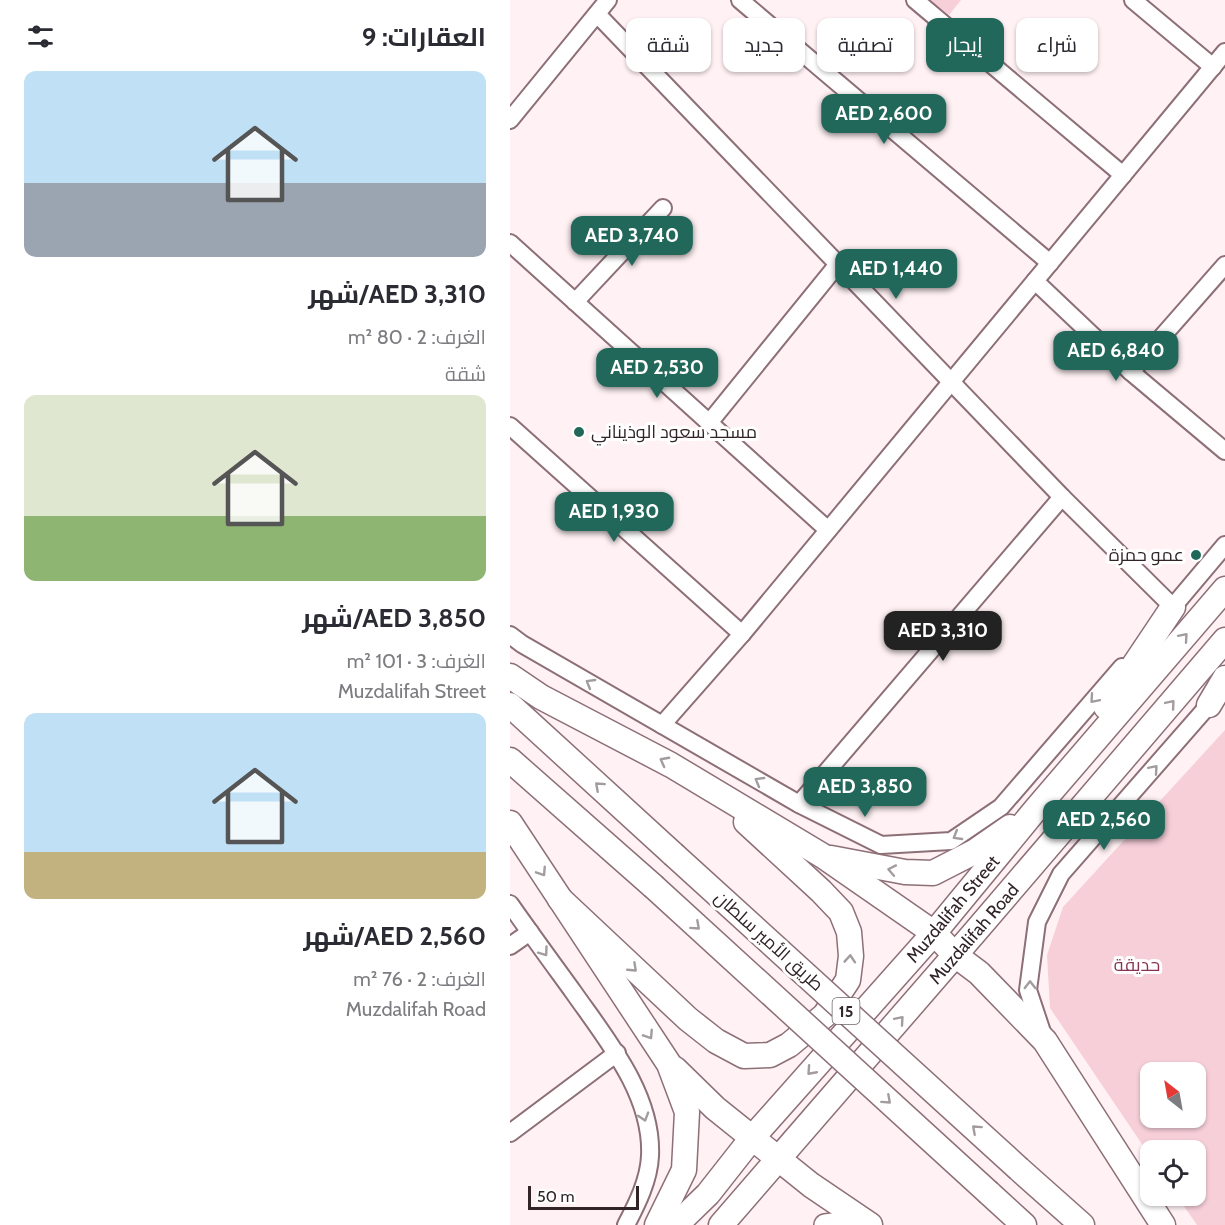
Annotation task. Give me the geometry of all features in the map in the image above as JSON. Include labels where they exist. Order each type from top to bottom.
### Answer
[{"type":"highway","name":"Muzdalifah Street","points":[[676,1225],[708,1194],[752,1138],[934,933],[1036,808],[1225,589]]},
{"type":"highway","points":[[823,856],[905,872],[933,873],[974,852],[1036,808],[1173,607]]},
{"type":"highway","name":"Muzdalifah Road","points":[[721,1225],[1225,640]]},
{"type":"highway","points":[[510,676],[541,698],[671,765],[823,856],[934,933],[955,956],[979,973],[1045,1041],[1162,1225]]},
{"type":"highway","points":[[1217,696],[1225,678]]},
{"type":"highway","name":"طريق الأمير سلطان","points":[[510,705],[1082,1225]]},
{"type":"highway","name":"طريق الأمير سلطان","points":[[510,760],[653,886],[1024,1225]]},
{"type":"highway","points":[[560,899],[688,1019],[716,1041],[744,1056],[770,1055],[789,1045],[825,1015],[848,980],[851,956],[849,932],[841,912],[821,891],[704,784]]},
{"type":"highway","points":[[510,823],[669,1064],[715,1108],[752,1138],[811,1185],[870,1225]]},
{"type":"highway","points":[[951,912],[945,931],[955,941],[975,932]]},
{"type":"highway","points":[[657,1225],[684,1170],[687,1112],[669,1064]]},
{"type":"highway","points":[[737,1158],[755,1154],[764,1163],[760,1181]]},
{"type":"main road","points":[[825,1225],[850,1222],[859,1225]]},
{"type":"street","points":[[510,120],[608,0]]},
{"type":"street","points":[[740,0],[1050,263]]},
{"type":"street","points":[[915,0],[1123,175]]},
{"type":"street","points":[[1133,0],[1213,67]]},
{"type":"street","points":[[597,14],[1062,497],[1173,607]]},
{"type":"street","points":[[662,725],[741,634],[1225,52]]},
{"type":"street","points":[[575,302],[663,208]]},
{"type":"street","points":[[510,243],[828,530]]},
{"type":"street","points":[[709,423],[838,264]]},
{"type":"street","points":[[1131,372],[1225,265]]},
{"type":"street","points":[[1035,281],[1131,372],[1225,451]]},
{"type":"street","points":[[510,426],[741,634]]},
{"type":"street","points":[[799,804],[1062,497]]},
{"type":"street","points":[[510,635],[799,804],[881,845],[951,841],[1001,807],[1225,545]]},
{"type":"street","points":[[1045,1041],[1028,990],[1037,922],[1061,874],[1217,696]]},
{"type":"street","points":[[510,904],[617,1053],[635,1087],[647,1127],[650,1157],[640,1199],[626,1225]]},
{"type":"street","points":[[510,946],[530,932]]},
{"type":"street","points":[[510,1133],[617,1053]]},
{"type":"green space","points":[[929,0],[961,0],[949,15]]},
{"type":"green space","name":"حديقة","points":[[1225,730],[1225,1225],[1197,1225],[1184,1206],[1206,1206],[1206,1140],[1140,1141],[1050,1008],[1047,955],[1063,907]]},
{"type":"place","name":"مسجد سعود الوذيناني","points":[[579,432]]},
{"type":"place","name":"عمو حمزة","points":[[1196,555]]}]
